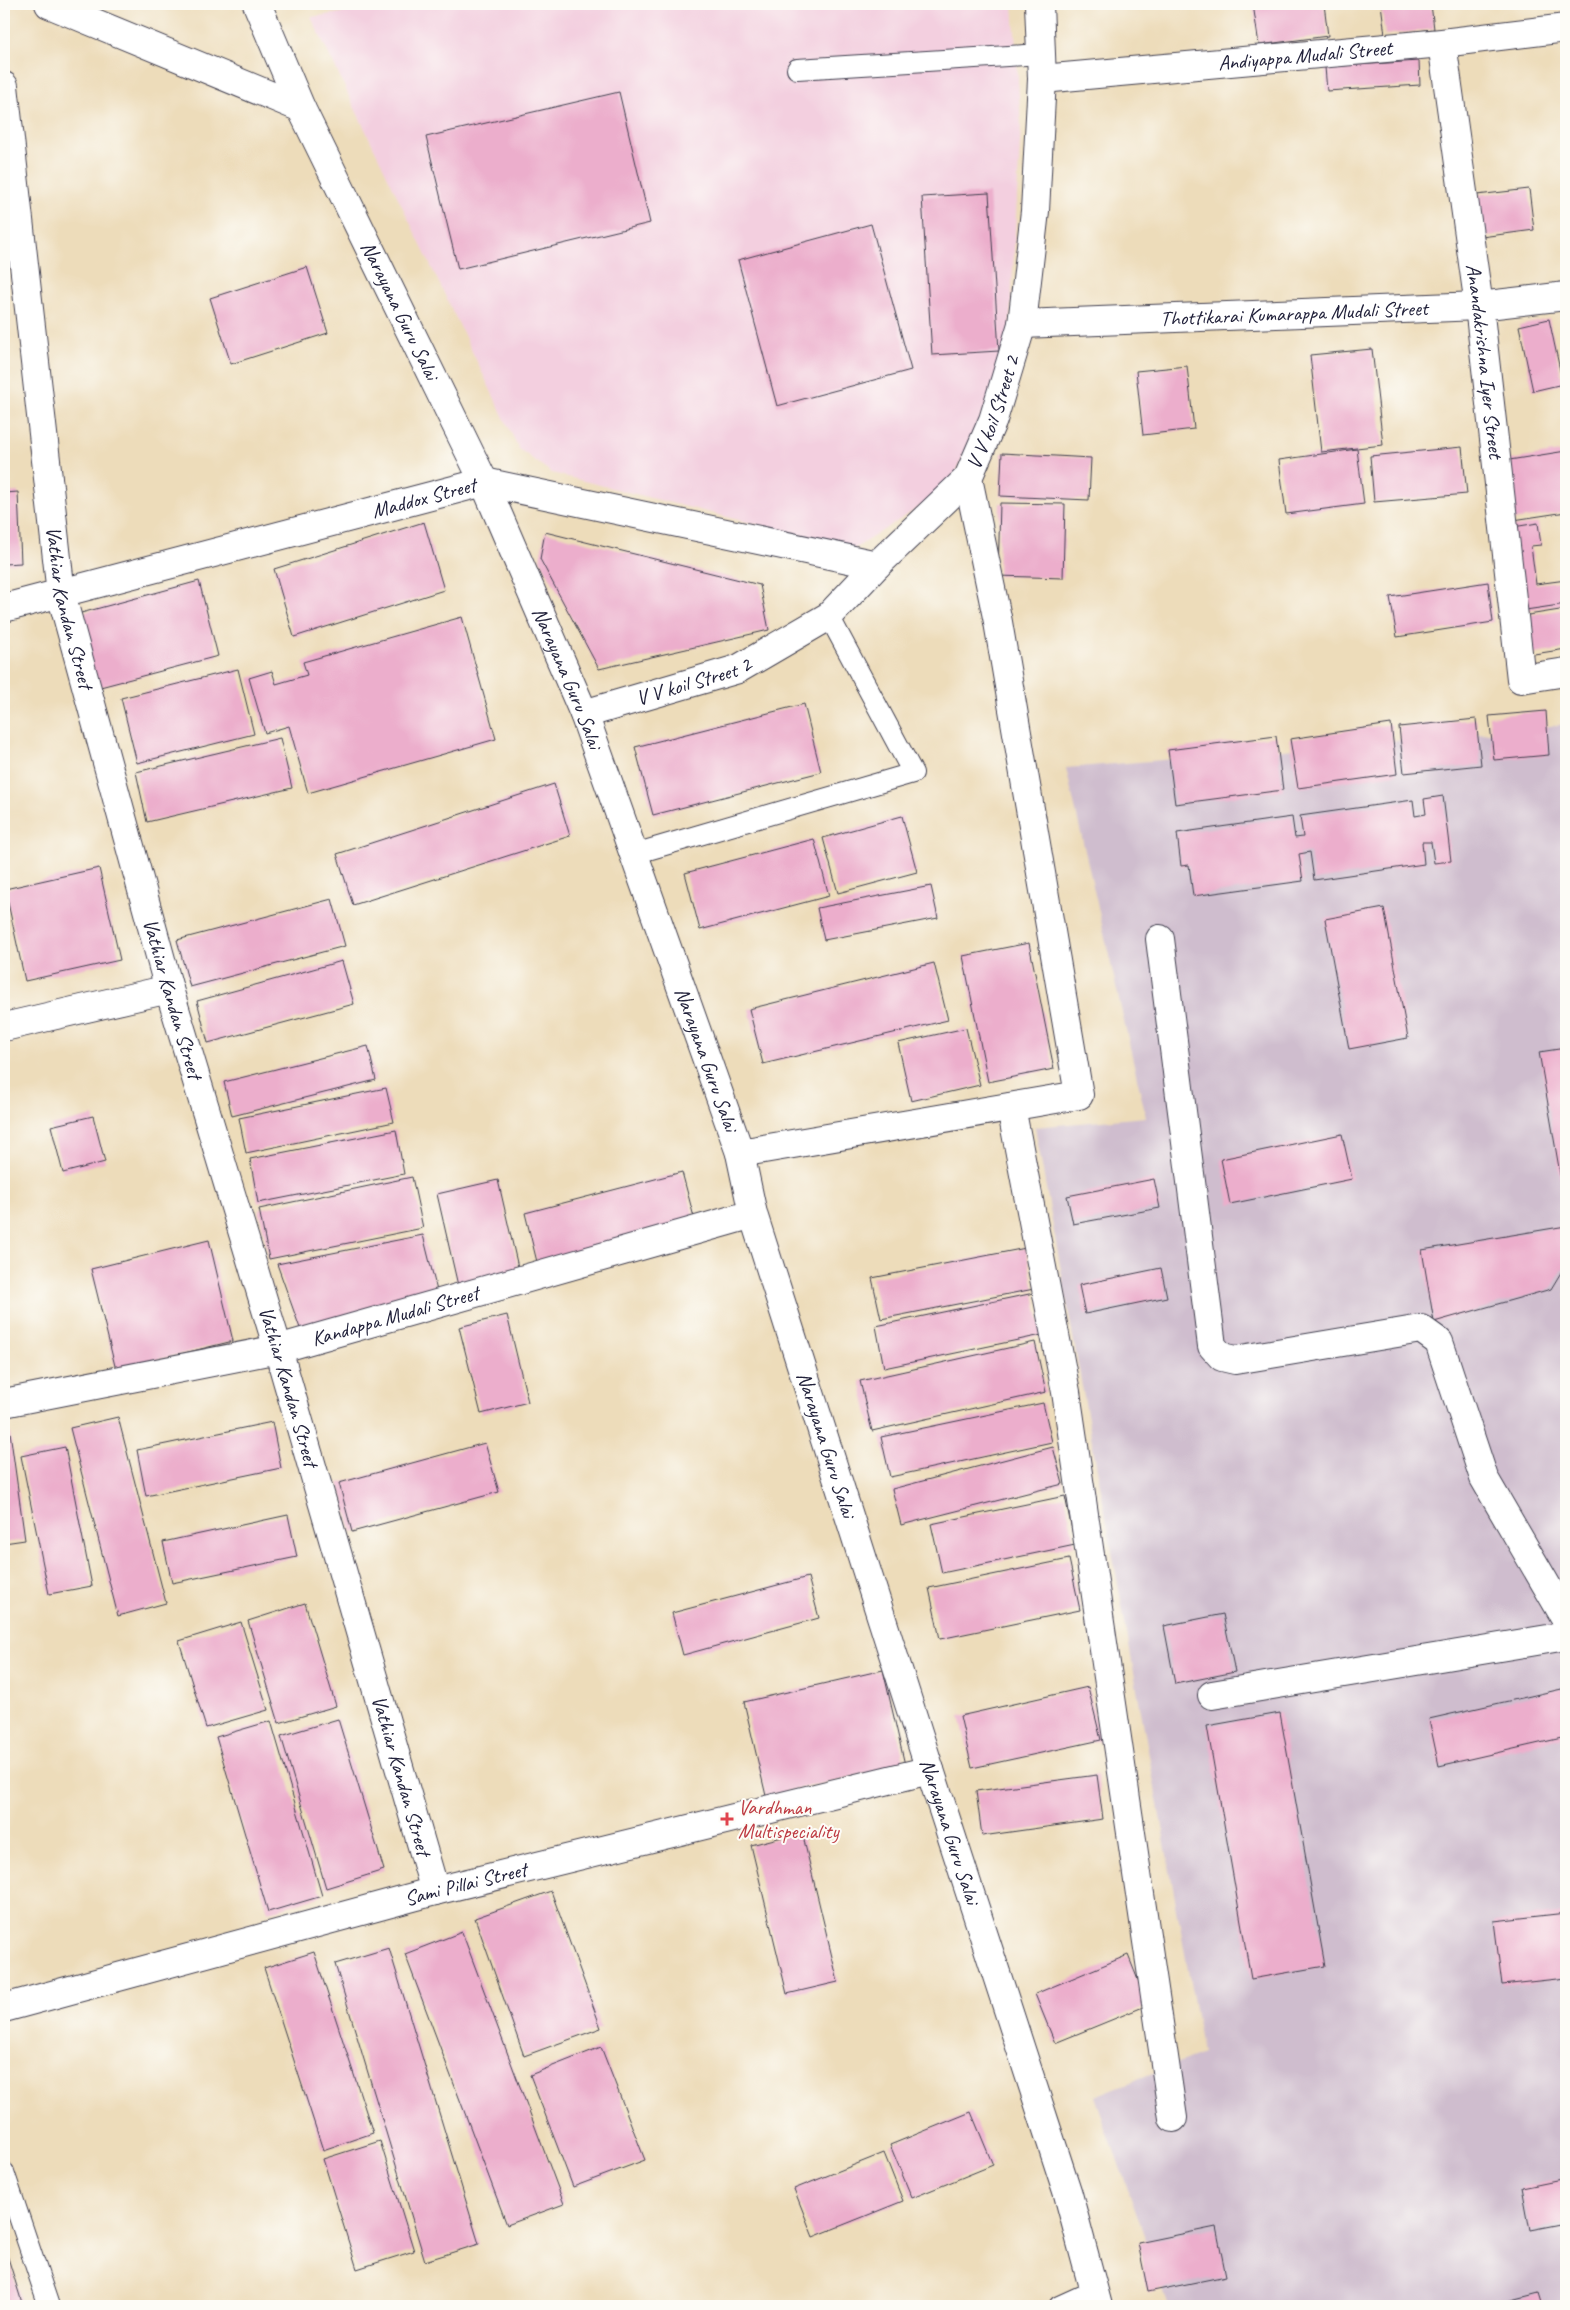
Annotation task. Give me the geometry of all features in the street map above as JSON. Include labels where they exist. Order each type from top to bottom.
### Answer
[{"type":"street","points":[[49,4],[301,108]]},
{"type":"street","name":"Narayana Guru Salai","points":[[257,4],[301,108],[484,482],[584,714],[740,1153],[753,1214],[930,1770],[1068,2194],[1095,2298]]},
{"type":"street","name":"V V koil Street 2","points":[[584,714],[738,669],[829,616],[877,565],[968,478],[993,420],[1022,324],[1035,211],[1042,67],[1039,4]]},
{"type":"street","name":"Andiyappa Mudali Street","points":[[1042,67],[1442,44],[1566,28]]},
{"type":"street","name":"Anandakrishna Iyer Street","points":[[1442,44],[1479,306],[1521,679],[1566,672]]},
{"type":"street","name":"Vathiar Kandan Street","points":[[4,86],[61,594],[169,988],[278,1349],[435,1891]]},
{"type":"street","name":"Thottikarai Kumarappa Mudali Street","points":[[1022,324],[1479,306],[1566,296]]},
{"type":"street","points":[[740,1153],[1079,1095],[998,622],[968,478]]},
{"type":"street","name":"Maddox Street","points":[[4,608],[484,482],[877,565]]},
{"type":"street","points":[[1566,672],[1566,678]]},
{"type":"street","points":[[1160,939],[1212,1346],[1222,1357],[1235,1360],[1421,1329],[1440,1342],[1484,1478],[1566,1618]]},
{"type":"street","points":[[4,1027],[169,988]]},
{"type":"street","points":[[1011,1107],[1066,1392],[1173,2118]]},
{"type":"street","name":"Kandappa Mudali Street","points":[[4,1403],[278,1349],[753,1214]]},
{"type":"street","points":[[1212,1696],[1566,1636]]},
{"type":"street","name":"Sami Pillai Street","points":[[4,2008],[435,1891],[930,1770]]},
{"type":"lane","points":[[797,68],[1042,67]]},
{"type":"lane","points":[[634,854],[913,773],[829,616]]},
{"type":"lane","points":[[4,2172],[49,2306]]},
{"type":"lane","points":[[1059,2306],[1095,2298]]},
{"type":"shaded area","points":[[403,4],[1013,4],[1021,125],[1008,357],[949,488],[854,549],[552,473],[519,449],[311,17]]},
{"type":"shaded area","points":[[1566,724],[1566,2306],[1169,2306],[1095,2096],[1203,2053],[1035,1127],[1146,1117],[1066,768],[1511,731]]},
{"type":"building","points":[[1253,4],[1324,4],[1328,36],[1259,45]]},
{"type":"building","points":[[1381,4],[1431,4],[1434,29],[1385,35]]},
{"type":"building","points":[[1419,61],[1420,85],[1327,91],[1325,67]]},
{"type":"building","points":[[619,92],[650,223],[458,269],[426,137]]},
{"type":"building","points":[[1529,189],[1534,230],[1474,238],[1468,196]]},
{"type":"building","points":[[989,193],[999,351],[932,355],[922,197]]},
{"type":"building","points":[[871,224],[911,370],[777,406],[738,260]]},
{"type":"building","points":[[307,267],[328,333],[231,364],[210,298]]},
{"type":"building","points":[[1549,319],[1563,384],[1533,391],[1519,326]]},
{"type":"building","points":[[1372,349],[1383,445],[1321,452],[1310,355]]},
{"type":"building","points":[[1187,366],[1194,429],[1143,435],[1136,371]]},
{"type":"building","points":[[1462,447],[1467,494],[1374,502],[1370,456]]},
{"type":"building","points":[[1357,449],[1364,504],[1286,514],[1279,460]]},
{"type":"building","points":[[1566,451],[1566,512],[1507,521],[1497,462]]},
{"type":"building","points":[[1002,453],[1091,458],[1089,500],[1000,496]]},
{"type":"building","points":[[18,492],[21,563],[4,564],[4,493]]},
{"type":"building","points":[[1000,503],[1065,504],[1063,578],[998,576]]},
{"type":"building","points":[[424,522],[444,590],[294,637],[274,569]]},
{"type":"building","points":[[1538,523],[1541,545],[1531,546],[1536,584],[1566,580],[1566,604],[1519,611],[1507,528]]},
{"type":"building","points":[[545,532],[760,585],[769,630],[599,669],[540,559]]},
{"type":"building","points":[[199,581],[218,656],[89,690],[70,616]]},
{"type":"building","points":[[1488,582],[1493,622],[1397,637],[1390,597]]},
{"type":"building","points":[[1566,609],[1566,649],[1528,655],[1522,616]]},
{"type":"building","points":[[462,617],[496,739],[308,793],[289,726],[265,733],[249,678],[272,671],[276,684],[307,675],[303,662]]},
{"type":"building","points":[[238,669],[254,734],[137,763],[121,698]]},
{"type":"building","points":[[804,704],[821,772],[653,815],[635,747]]},
{"type":"building","points":[[1546,711],[1549,755],[1494,760],[1489,716]]},
{"type":"building","points":[[1476,719],[1481,765],[1404,773],[1399,727]]},
{"type":"building","points":[[1391,724],[1397,774],[1298,788],[1290,739]]},
{"type":"building","points":[[1276,736],[1283,790],[1175,804],[1168,750]]},
{"type":"building","points":[[280,738],[292,788],[147,822],[136,772]]},
{"type":"building","points":[[554,784],[570,836],[353,905],[337,854]]},
{"type":"building","points":[[1443,796],[1451,861],[1434,863],[1431,842],[1422,842],[1424,864],[1314,880],[1310,852],[1299,854],[1303,881],[1193,896],[1189,865],[1181,866],[1177,833],[1292,817],[1295,838],[1303,837],[1300,816],[1413,800],[1415,816],[1426,814],[1424,799]]},
{"type":"building","points":[[902,816],[917,872],[838,893],[823,838]]},
{"type":"building","points":[[814,839],[829,896],[700,930],[685,873]]},
{"type":"building","points":[[99,868],[120,960],[25,981],[5,889]]},
{"type":"building","points":[[931,886],[938,918],[824,940],[817,908]]},
{"type":"building","points":[[332,899],[345,946],[190,987],[177,940]]},
{"type":"building","points":[[1384,908],[1408,1038],[1349,1049],[1325,919]]},
{"type":"building","points":[[1029,943],[1054,1069],[988,1082],[963,956]]},
{"type":"building","points":[[342,961],[354,1004],[208,1043],[197,1001]]},
{"type":"building","points":[[934,963],[948,1020],[763,1064],[749,1009]]},
{"type":"building","points":[[966,1028],[980,1085],[911,1101],[898,1043]]},
{"type":"building","points":[[368,1046],[376,1080],[232,1116],[224,1082]]},
{"type":"building","points":[[1566,1048],[1566,1202],[1565,1203],[1539,1052]]},
{"type":"building","points":[[386,1088],[394,1122],[246,1153],[239,1118]]},
{"type":"building","points":[[93,1116],[105,1162],[63,1173],[51,1126]]},
{"type":"building","points":[[396,1130],[404,1174],[258,1203],[250,1159]]},
{"type":"building","points":[[1342,1134],[1352,1179],[1230,1204],[1221,1159]]},
{"type":"building","points":[[682,1172],[695,1221],[537,1262],[525,1213]]},
{"type":"building","points":[[412,1177],[423,1228],[269,1259],[259,1209]]},
{"type":"building","points":[[1154,1179],[1160,1208],[1073,1224],[1067,1196]]},
{"type":"building","points":[[498,1180],[520,1276],[459,1290],[437,1194]]},
{"type":"building","points":[[1566,1226],[1566,1264],[1551,1289],[1434,1322],[1422,1250]]},
{"type":"building","points":[[423,1235],[439,1299],[301,1331],[277,1264]]},
{"type":"building","points":[[209,1240],[233,1341],[116,1370],[91,1269]]},
{"type":"building","points":[[1026,1248],[1034,1289],[881,1319],[872,1278]]},
{"type":"building","points":[[1161,1268],[1167,1297],[1085,1314],[1079,1285]]},
{"type":"building","points":[[1034,1293],[1042,1335],[884,1368],[876,1326]]},
{"type":"building","points":[[507,1315],[528,1402],[481,1414],[459,1327]]},
{"type":"building","points":[[1035,1342],[1046,1392],[872,1431],[860,1381]]},
{"type":"building","points":[[1043,1403],[1052,1442],[890,1477],[881,1437]]},
{"type":"building","points":[[118,1417],[166,1603],[118,1616],[70,1428]]},
{"type":"building","points":[[272,1422],[281,1468],[146,1496],[137,1450]]},
{"type":"building","points":[[10,1432],[25,1540],[4,1543],[4,1433]]},
{"type":"building","points":[[485,1443],[499,1492],[352,1532],[339,1483]]},
{"type":"building","points":[[65,1447],[92,1586],[49,1594],[21,1456]]},
{"type":"building","points":[[1053,1447],[1063,1484],[901,1525],[892,1489]]},
{"type":"building","points":[[1065,1496],[1075,1545],[942,1573],[931,1524]]},
{"type":"building","points":[[288,1515],[297,1557],[172,1583],[163,1542]]},
{"type":"building","points":[[1069,1559],[1080,1610],[940,1639],[929,1588]]},
{"type":"building","points":[[808,1577],[819,1618],[683,1655],[672,1613]]},
{"type":"building","points":[[305,1603],[336,1706],[279,1723],[248,1621]]},
{"type":"building","points":[[1223,1614],[1235,1672],[1175,1684],[1164,1626]]},
{"type":"building","points":[[241,1622],[268,1710],[206,1728],[179,1641]]},
{"type":"building","points":[[883,1670],[905,1765],[766,1796],[744,1702]]},
{"type":"building","points":[[1088,1687],[1101,1740],[972,1768],[960,1716]]},
{"type":"building","points":[[1566,1688],[1566,1737],[1439,1766],[1429,1719]]},
{"type":"building","points":[[1280,1713],[1325,1966],[1251,1979],[1207,1726]]},
{"type":"building","points":[[338,1719],[384,1870],[326,1888],[281,1736]]},
{"type":"building","points":[[271,1721],[322,1896],[268,1912],[216,1737]]},
{"type":"building","points":[[1097,1775],[1103,1819],[982,1836],[976,1791]]},
{"type":"building","points":[[802,1832],[838,1982],[787,1994],[751,1845]]},
{"type":"building","points":[[551,1891],[601,2028],[524,2056],[475,1918]]},
{"type":"building","points":[[1566,1913],[1566,1978],[1502,1985],[1494,1921]]},
{"type":"building","points":[[462,1932],[564,2204],[507,2225],[405,1954]]},
{"type":"building","points":[[389,1948],[479,2244],[425,2261],[335,1964]]},
{"type":"building","points":[[314,1952],[373,2133],[323,2150],[264,1968]]},
{"type":"building","points":[[1128,1955],[1148,2005],[1055,2043],[1035,1994]]},
{"type":"building","points":[[601,2047],[645,2160],[573,2187],[530,2075]]},
{"type":"building","points":[[971,2112],[993,2165],[912,2198],[890,2145]]},
{"type":"building","points":[[380,2141],[414,2251],[357,2269],[323,2159]]},
{"type":"building","points":[[884,2153],[903,2201],[813,2237],[794,2189]]},
{"type":"building","points":[[1566,2178],[1566,2223],[1530,2230],[1522,2187]]},
{"type":"building","points":[[1216,2227],[1226,2276],[1148,2292],[1138,2243]]},
{"type":"building","points":[[4,2245],[23,2306],[4,2306]]},
{"type":"building","points":[[1539,2293],[1543,2306],[1489,2306]]},
{"type":"place","name":"Vardhman Multispeciality","points":[[727,1819]]}]
